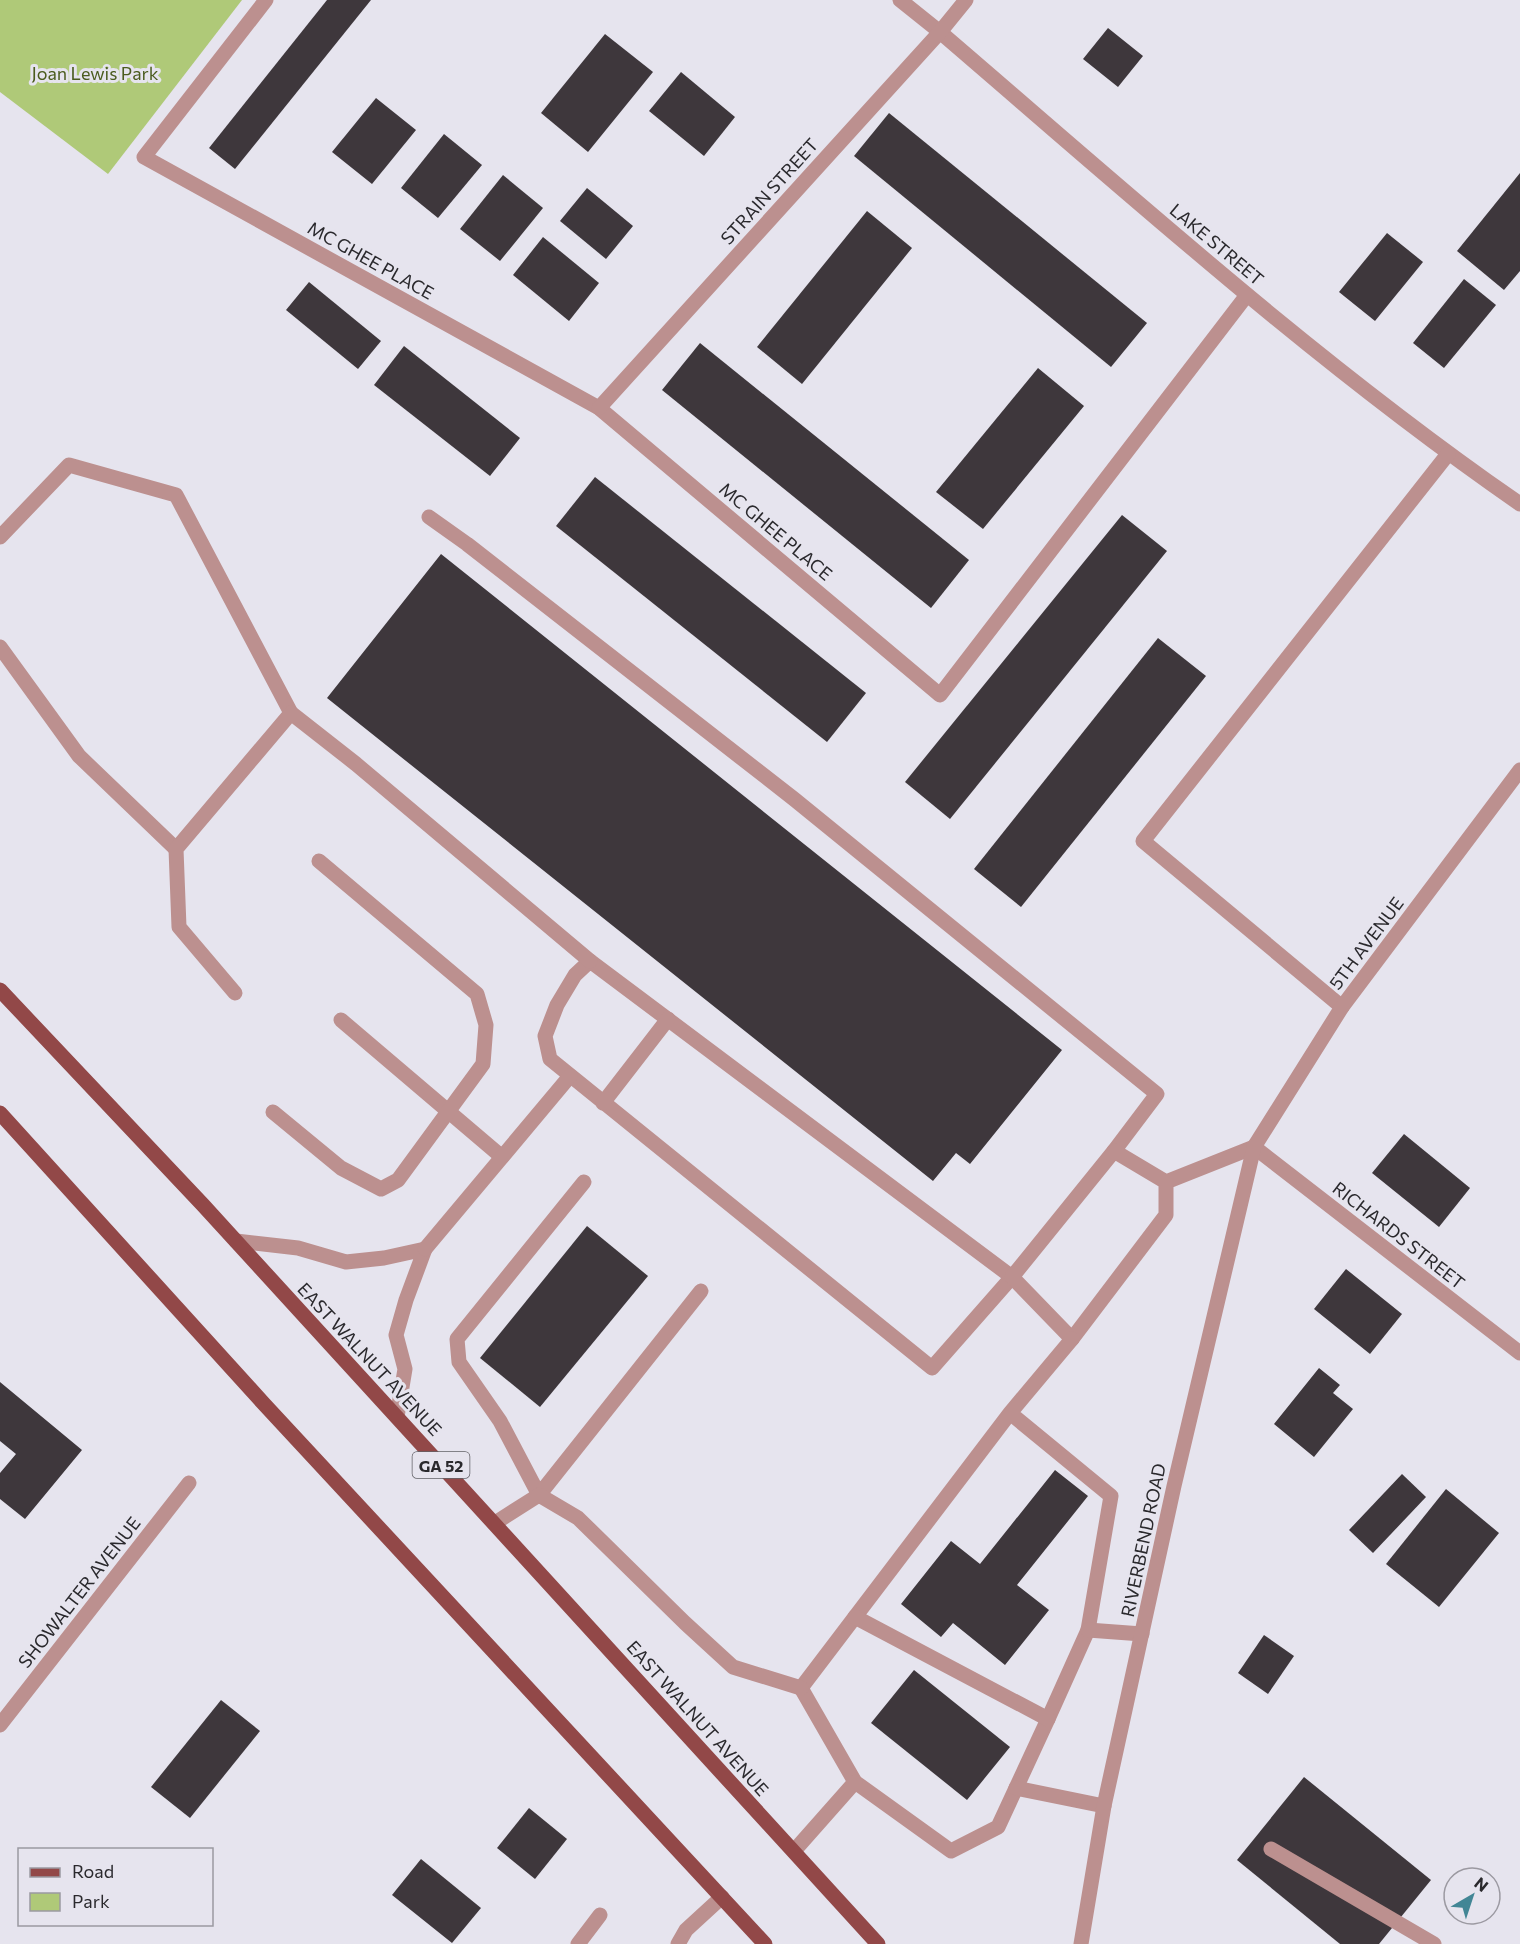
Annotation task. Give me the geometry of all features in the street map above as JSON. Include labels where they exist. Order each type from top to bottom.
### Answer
[{"type":"main road","name":"EAST WALNUT AVENUE","points":[[0,990],[236,1241],[878,1944]]},
{"type":"main road","points":[[0,1113],[264,1404],[765,1944]]},
{"type":"street","name":"MC GHEE PLACE","points":[[266,0],[144,157],[599,408],[940,695],[1247,295]]},
{"type":"street","name":"LAKE STREET","points":[[900,0],[1247,295],[1448,454],[1520,504]]},
{"type":"street","name":"STRAIN STREET","points":[[599,408],[940,32],[966,0]]},
{"type":"street","points":[[1342,1007],[1143,841],[1448,454]]},
{"type":"street","points":[[0,537],[69,465],[176,495],[291,713],[356,764],[590,961],[1012,1277],[1072,1339]]},
{"type":"street","points":[[429,517],[467,544],[794,799],[1157,1094],[1012,1277],[932,1368],[550,1059],[545,1036],[557,1005],[574,975],[590,961]]},
{"type":"street","points":[[0,647],[79,756],[176,849]]},
{"type":"street","points":[[235,993],[180,927],[176,849],[291,713]]},
{"type":"street","name":"5TH AVENUE","points":[[1254,1147],[1342,1007],[1520,770]]},
{"type":"street","points":[[273,1112],[341,1168],[381,1189],[398,1180],[483,1064],[486,1025],[477,994],[319,861]]},
{"type":"street","points":[[603,1103],[668,1019]]},
{"type":"street","points":[[341,1020],[502,1157]]},
{"type":"street","points":[[397,1417],[405,1369],[396,1335],[425,1249],[570,1076]]},
{"type":"street","points":[[1166,1182],[1254,1147]]},
{"type":"street","name":"RICHARDS STREET","points":[[1254,1147],[1520,1353]]},
{"type":"street","name":"RIVERBEND ROAD","points":[[1081,1944],[1104,1806],[1174,1486],[1254,1147]]},
{"type":"street","points":[[1114,1151],[1166,1182]]},
{"type":"street","points":[[584,1182],[457,1339],[459,1362],[500,1421],[539,1495],[578,1518],[733,1667],[801,1688],[855,1782],[951,1851],[998,1827],[1048,1719],[1088,1630],[1111,1496],[1010,1413]]},
{"type":"street","points":[[801,1688],[1010,1413],[1072,1339],[1166,1215],[1166,1182]]},
{"type":"street","points":[[236,1241],[297,1248],[346,1262],[384,1258],[425,1249]]},
{"type":"street","points":[[495,1523],[539,1495],[701,1291]]},
{"type":"street","name":"SHOWALTER AVENUE","points":[[0,1725],[189,1484]]},
{"type":"street","points":[[855,1617],[1048,1719]]},
{"type":"street","points":[[1088,1630],[1142,1634]]},
{"type":"street","points":[[794,1851],[855,1782]]},
{"type":"street","points":[[1016,1788],[1104,1806]]},
{"type":"street","points":[[1271,1849],[1434,1944]]},
{"type":"street","points":[[678,1944],[686,1930],[722,1897]]},
{"type":"street","points":[[578,1944],[600,1915]]},
{"type":"green space","name":"Joan Lewis Park","points":[[0,0],[242,0],[108,174],[0,92]]},
{"type":"building","points":[[327,0],[371,0],[235,169],[209,148]]},
{"type":"building","points":[[1108,28],[1143,56],[1118,87],[1083,59]]},
{"type":"building","points":[[605,34],[653,72],[588,152],[541,113]]},
{"type":"building","points":[[681,72],[735,117],[704,156],[649,111]]},
{"type":"building","points":[[376,98],[416,130],[372,184],[332,152]]},
{"type":"building","points":[[889,113],[1147,323],[1111,367],[854,156]]},
{"type":"building","points":[[444,134],[482,165],[438,218],[401,188]]},
{"type":"building","points":[[1520,173],[1520,271],[1504,290],[1457,251]]},
{"type":"building","points":[[503,175],[543,208],[500,261],[460,229]]},
{"type":"building","points":[[587,188],[633,226],[606,259],[560,221]]},
{"type":"building","points":[[867,211],[912,248],[802,384],[757,347]]},
{"type":"building","points":[[1387,233],[1423,262],[1375,321],[1339,292]]},
{"type":"building","points":[[543,237],[599,283],[569,321],[513,275]]},
{"type":"building","points":[[1464,279],[1496,305],[1444,368],[1413,343]]},
{"type":"building","points":[[309,282],[381,341],[358,369],[286,310]]},
{"type":"building","points":[[700,343],[969,560],[931,608],[662,390]]},
{"type":"building","points":[[404,346],[520,438],[490,476],[374,385]]},
{"type":"building","points":[[1038,368],[1084,406],[983,529],[936,492]]},
{"type":"building","points":[[595,477],[866,693],[827,742],[556,526]]},
{"type":"building","points":[[1122,515],[1167,551],[950,819],[905,782]]},
{"type":"building","points":[[441,554],[1062,1050],[970,1164],[956,1153],[933,1181],[327,698]]},
{"type":"building","points":[[1158,638],[1206,676],[1021,907],[974,869]]},
{"type":"building","points":[[1404,1134],[1470,1188],[1439,1227],[1372,1173]]},
{"type":"building","points":[[587,1226],[648,1276],[540,1407],[480,1358]]},
{"type":"building","points":[[1346,1269],[1402,1314],[1370,1354],[1314,1309]]},
{"type":"building","points":[[1319,1368],[1340,1385],[1333,1393],[1353,1409],[1314,1457],[1274,1424]]},
{"type":"building","points":[[0,1382],[82,1450],[25,1519],[0,1499],[0,1473],[16,1454],[0,1441]]},
{"type":"building","points":[[1055,1470],[1088,1496],[1017,1585],[1049,1610],[1005,1665],[953,1623],[941,1637],[901,1604],[951,1541],[980,1564]]},
{"type":"building","points":[[1402,1474],[1426,1497],[1373,1553],[1349,1530]]},
{"type":"building","points":[[1446,1489],[1499,1533],[1439,1607],[1386,1564]]},
{"type":"building","points":[[1264,1635],[1294,1656],[1268,1694],[1238,1673]]},
{"type":"building","points":[[914,1670],[1010,1747],[967,1800],[871,1723]]},
{"type":"building","points":[[221,1700],[260,1731],[190,1818],[151,1787]]},
{"type":"building","points":[[1304,1777],[1431,1880],[1379,1944],[1340,1944],[1237,1860]]},
{"type":"building","points":[[529,1808],[567,1839],[535,1879],[497,1848]]},
{"type":"building","points":[[421,1859],[481,1908],[452,1943],[392,1895]]}]
